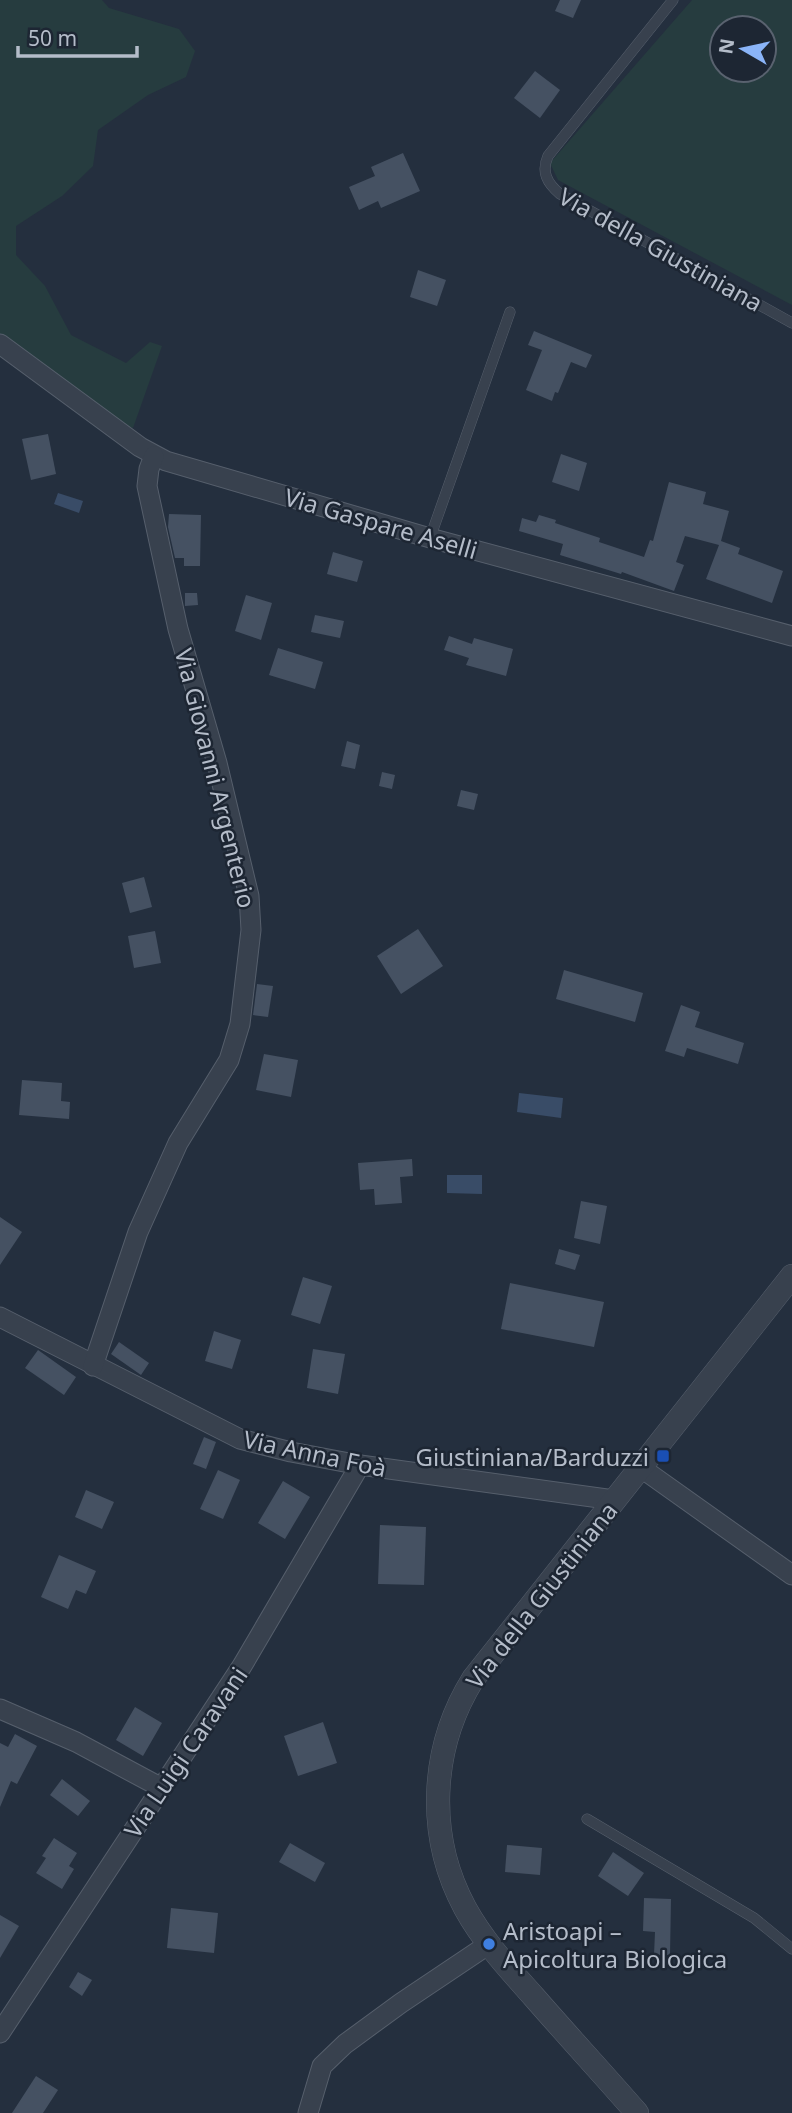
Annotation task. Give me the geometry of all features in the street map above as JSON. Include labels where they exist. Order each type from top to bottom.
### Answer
[{"type":"street","name":"Via Gaspare Aselli","points":[[0,344],[154,456],[180,466],[430,538],[792,636]]},
{"type":"street","name":"Via Giovanni Argenterio","points":[[93,1366],[138,1232],[178,1143],[224,1071],[234,1047],[240,1024],[251,930],[249,896],[216,763],[178,629],[148,486],[148,473],[154,456]]},
{"type":"street","name":"Via della Giustiniana","points":[[637,2113],[489,1944],[466,1910],[447,1868],[443,1852],[437,1807],[439,1777],[447,1735],[473,1679],[792,1276]]},
{"type":"street","name":"Via Anna Foà","points":[[0,1317],[240,1439],[360,1465],[614,1500]]},
{"type":"street","name":"Via Luigi Caravani","points":[[0,2033],[242,1666],[360,1465]]},
{"type":"street","points":[[640,1467],[792,1576]]},
{"type":"street","points":[[0,1709],[76,1742],[160,1787]]},
{"type":"street","points":[[308,2113],[323,2066],[345,2044],[489,1944]]},
{"type":"lane","name":"Via della Giustiniana","points":[[673,0],[548,156],[544,168],[546,177],[560,194],[792,323]]},
{"type":"lane","points":[[430,538],[510,312]]},
{"type":"lane","points":[[587,1819],[754,1918],[792,1949]]},
{"type":"green space","points":[[0,0],[102,0],[109,8],[179,29],[195,51],[186,77],[148,95],[98,130],[93,166],[62,196],[16,226],[16,255],[45,286],[71,335],[126,363],[150,342],[162,346],[133,428],[124,425],[0,335]]},
{"type":"green space","points":[[692,0],[792,0],[792,305],[558,180],[550,163]]},
{"type":"water","points":[[58,493],[83,501],[79,513],[54,504]]},
{"type":"water","points":[[519,1093],[563,1098],[561,1118],[517,1112]]},
{"type":"water","points":[[447,1175],[482,1175],[482,1194],[447,1193]]},
{"type":"building","points":[[560,0],[581,0],[573,18],[555,11]]},
{"type":"building","points":[[535,71],[560,90],[540,118],[514,98]]},
{"type":"building","points":[[403,153],[420,191],[381,208],[378,201],[359,210],[349,187],[375,176],[371,167]]},
{"type":"building","points":[[418,270],[446,280],[437,306],[410,297]]},
{"type":"building","points":[[534,331],[592,355],[586,368],[571,362],[552,401],[526,390],[542,350],[528,345]]},
{"type":"building","points":[[48,434],[56,474],[31,480],[22,439]]},
{"type":"building","points":[[561,454],[587,463],[579,491],[552,482]]},
{"type":"building","points":[[669,482],[706,492],[703,504],[729,511],[721,541],[740,548],[738,554],[783,571],[772,603],[706,579],[719,545],[685,536],[676,562],[684,565],[674,591],[622,572],[621,574],[560,555],[563,544],[519,531],[522,518],[536,522],[539,515],[600,538],[599,542],[644,557],[650,540],[653,541]]},
{"type":"building","points":[[169,514],[201,515],[200,566],[184,566],[184,558],[175,558],[168,527]]},
{"type":"building","points":[[333,552],[363,561],[357,582],[327,574]]},
{"type":"building","points":[[185,593],[197,593],[198,605],[185,606]]},
{"type":"building","points":[[246,595],[272,603],[261,640],[235,631]]},
{"type":"building","points":[[315,615],[344,621],[340,638],[311,632]]},
{"type":"building","points":[[449,636],[472,644],[474,638],[513,649],[506,676],[466,665],[469,658],[444,650]]},
{"type":"building","points":[[278,648],[323,662],[315,689],[269,675]]},
{"type":"building","points":[[347,741],[360,745],[355,769],[341,766]]},
{"type":"building","points":[[382,772],[395,775],[392,789],[379,786]]},
{"type":"building","points":[[461,790],[478,794],[474,810],[457,806]]},
{"type":"building","points":[[144,877],[152,907],[130,913],[122,883]]},
{"type":"building","points":[[418,929],[443,966],[401,994],[377,956]]},
{"type":"building","points":[[155,931],[161,963],[134,968],[128,936]]},
{"type":"building","points":[[564,970],[643,993],[635,1022],[556,999]]},
{"type":"building","points":[[257,984],[273,986],[268,1017],[253,1015]]},
{"type":"building","points":[[681,1005],[700,1012],[695,1027],[744,1043],[738,1064],[687,1048],[684,1057],[665,1051]]},
{"type":"building","points":[[264,1054],[298,1060],[291,1097],[256,1090]]},
{"type":"building","points":[[22,1080],[62,1083],[61,1101],[70,1102],[69,1119],[19,1115]]},
{"type":"building","points":[[412,1159],[413,1176],[400,1177],[402,1203],[375,1205],[374,1189],[360,1190],[358,1163]]},
{"type":"building","points":[[581,1201],[607,1206],[600,1244],[574,1238]]},
{"type":"building","points":[[0,1217],[22,1232],[0,1265]]},
{"type":"building","points":[[559,1249],[580,1255],[575,1270],[555,1264]]},
{"type":"building","points":[[303,1277],[332,1286],[320,1324],[291,1315]]},
{"type":"building","points":[[510,1283],[604,1302],[594,1347],[501,1329]]},
{"type":"building","points":[[214,1331],[241,1340],[232,1369],[205,1361]]},
{"type":"building","points":[[119,1342],[149,1363],[141,1375],[111,1354]]},
{"type":"building","points":[[313,1349],[345,1354],[338,1394],[307,1388]]},
{"type":"building","points":[[38,1350],[76,1377],[64,1395],[25,1368]]},
{"type":"building","points":[[204,1437],[216,1442],[206,1469],[193,1464]]},
{"type":"building","points":[[218,1470],[240,1480],[223,1519],[200,1509]]},
{"type":"building","points":[[283,1481],[310,1497],[285,1539],[258,1523]]},
{"type":"building","points":[[86,1490],[114,1502],[102,1529],[75,1517]]},
{"type":"building","points":[[380,1525],[426,1527],[424,1585],[378,1584]]},
{"type":"building","points":[[59,1555],[96,1571],[86,1594],[76,1590],[68,1609],[41,1597]]},
{"type":"building","points":[[135,1707],[162,1723],[143,1756],[116,1740]]},
{"type":"building","points":[[323,1722],[337,1763],[298,1776],[284,1736]]},
{"type":"building","points":[[15,1734],[37,1746],[17,1784],[11,1781],[0,1807],[0,1743],[8,1747]]},
{"type":"building","points":[[62,1779],[90,1801],[78,1816],[50,1795]]},
{"type":"building","points":[[54,1838],[77,1853],[69,1866],[74,1869],[62,1889],[36,1873],[46,1858],[42,1856]]},
{"type":"building","points":[[290,1843],[325,1863],[315,1882],[279,1862]]},
{"type":"building","points":[[507,1845],[542,1848],[540,1875],[505,1872]]},
{"type":"building","points":[[613,1852],[644,1873],[628,1896],[598,1876]]},
{"type":"building","points":[[644,1898],[671,1899],[670,1955],[654,1955],[655,1932],[643,1931]]},
{"type":"building","points":[[171,1908],[218,1913],[214,1953],[167,1948]]},
{"type":"building","points":[[0,1915],[19,1926],[0,1958]]},
{"type":"building","points":[[78,1972],[92,1980],[82,1996],[69,1987]]},
{"type":"building","points":[[36,2076],[58,2090],[43,2113],[12,2113]]},
{"type":"place","name":"Giustiniana/Barduzzi","points":[[663,1456]]},
{"type":"place","name":"Aristoapi – Apicoltura Biologica","points":[[489,1944]]}]
